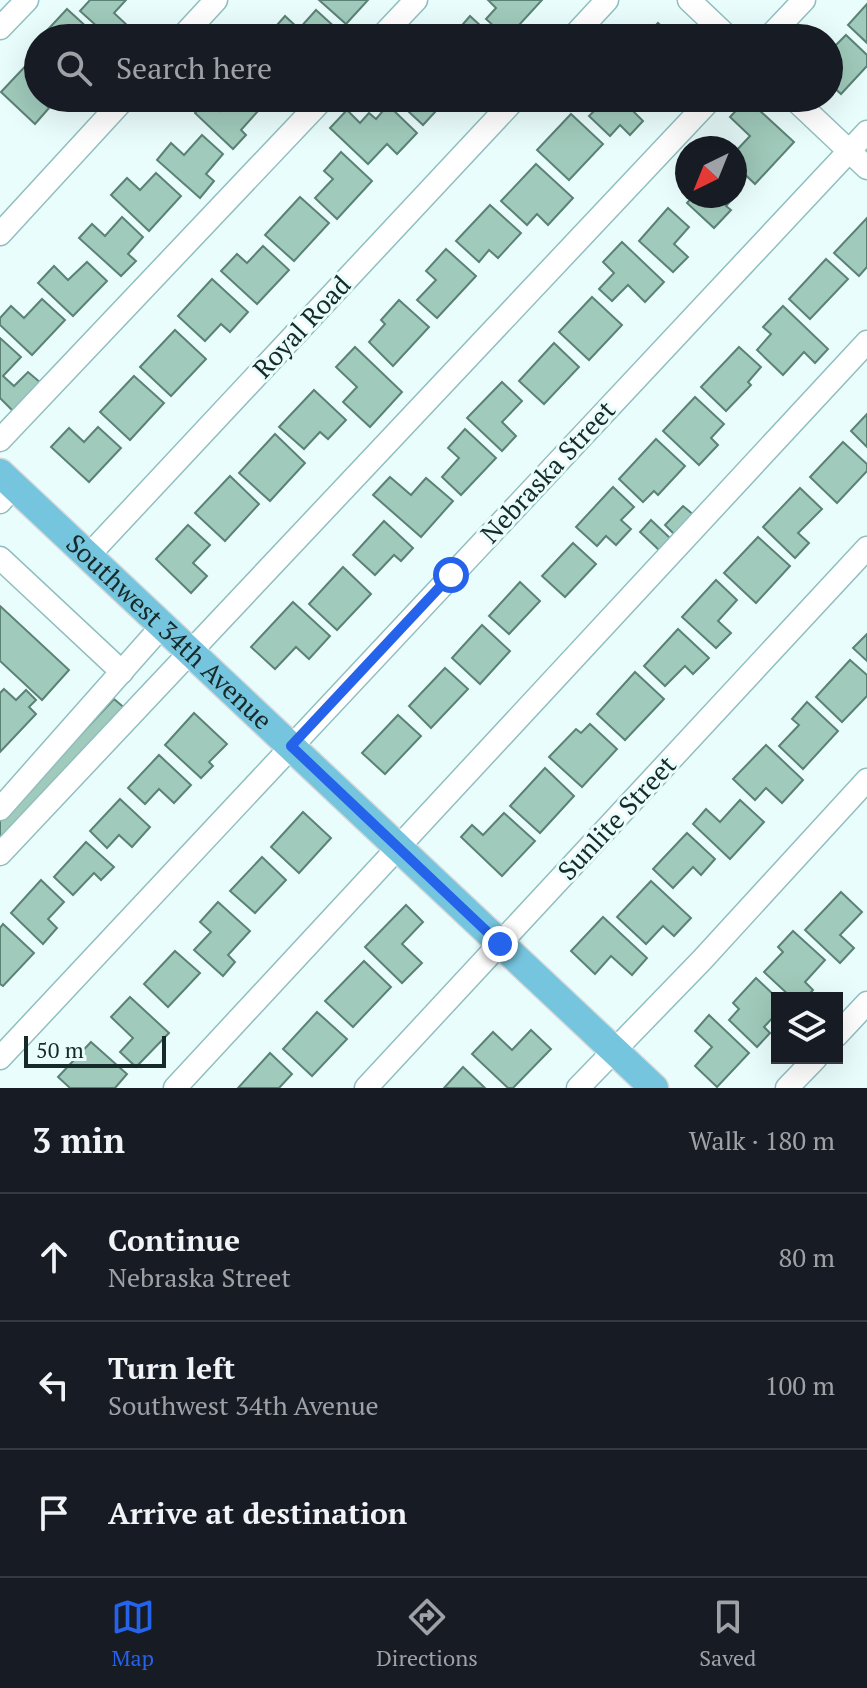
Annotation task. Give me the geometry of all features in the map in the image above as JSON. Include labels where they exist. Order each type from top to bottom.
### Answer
[{"type":"main road","name":"Southwest 34th Avenue","points":[[5,487],[88,556],[654,1088]]},
{"type":"street","points":[[0,28],[27,0]]},
{"type":"street","points":[[194,24],[216,0]]},
{"type":"street","points":[[393,24],[416,0]]},
{"type":"street","points":[[585,24],[607,0]]},
{"type":"street","points":[[689,0],[714,24]]},
{"type":"street","points":[[781,24],[804,0]]},
{"type":"street","points":[[0,234],[112,112]]},
{"type":"street","points":[[0,440],[311,112]]},
{"type":"street","name":"Royal Road","points":[[88,556],[503,112]]},
{"type":"street","points":[[0,854],[699,112]]},
{"type":"street","points":[[808,112],[867,168]]},
{"type":"street","name":"Nebraska Street","points":[[0,1058],[867,132]]},
{"type":"street","points":[[175,1088],[867,342]]},
{"type":"street","name":"Sunlite Street","points":[[366,1088],[867,548]]},
{"type":"street","points":[[0,558],[122,672]]},
{"type":"street","points":[[0,809],[162,626]]},
{"type":"street","points":[[578,1088],[702,960],[867,780]]},
{"type":"street","points":[[843,1029],[867,1003]]},
{"type":"street","points":[[787,1088],[810,1064]]},
{"type":"building","points":[[90,0],[126,0],[114,13],[126,24],[94,24],[80,11]]},
{"type":"building","points":[[319,0],[368,0],[346,24]]},
{"type":"building","points":[[488,0],[542,0],[520,24],[492,24],[486,19],[496,8]]},
{"type":"building","points":[[867,4],[867,43],[848,25]]},
{"type":"building","points":[[67,9],[83,24],[53,24]]},
{"type":"building","points":[[316,10],[331,24],[303,24]]},
{"type":"building","points":[[285,16],[294,24],[278,24]]},
{"type":"building","points":[[470,16],[479,24],[463,24]]},
{"type":"building","points":[[846,35],[867,55],[867,66],[843,92],[843,38]]},
{"type":"building","points":[[24,68],[24,112],[46,112],[35,124],[1,92]]},
{"type":"building","points":[[257,112],[241,130],[246,135],[233,149],[195,113]]},
{"type":"building","points":[[345,112],[360,123],[369,113],[376,119],[382,112],[395,112],[417,133],[397,154],[387,144],[368,164],[330,128]]},
{"type":"building","points":[[409,112],[435,112],[423,125]]},
{"type":"building","points":[[593,112],[634,112],[643,121],[630,135],[620,125],[610,136],[589,116]]},
{"type":"building","points":[[735,112],[761,112],[794,142],[755,184],[747,176],[747,139],[750,136],[730,117]]},
{"type":"building","points":[[571,114],[603,144],[569,180],[537,150]]},
{"type":"building","points":[[202,135],[223,154],[206,174],[214,181],[200,198],[157,160],[171,143],[184,155]]},
{"type":"building","points":[[341,152],[372,181],[337,219],[315,198],[333,179],[324,171]]},
{"type":"building","points":[[536,164],[573,198],[548,225],[537,214],[527,225],[501,201]]},
{"type":"building","points":[[156,173],[181,196],[149,231],[111,195],[127,178],[140,190]]},
{"type":"building","points":[[300,197],[329,223],[294,261],[265,235]]},
{"type":"building","points":[[490,205],[521,233],[498,258],[489,250],[479,262],[456,241]]},
{"type":"building","points":[[668,208],[689,227],[674,244],[688,257],[673,272],[639,241]]},
{"type":"building","points":[[692,208],[731,210],[714,228]]},
{"type":"building","points":[[122,217],[143,237],[128,254],[136,261],[121,276],[79,238],[92,224],[105,236]]},
{"type":"building","points":[[867,218],[867,267],[859,276],[834,253]]},
{"type":"building","points":[[622,242],[664,282],[645,302],[628,285],[612,301],[599,289],[614,273],[603,262]]},
{"type":"building","points":[[263,246],[289,270],[257,304],[221,271],[237,254],[247,263]]},
{"type":"building","points":[[446,249],[476,276],[437,318],[417,300],[436,280],[426,271]]},
{"type":"building","points":[[826,259],[848,279],[810,319],[789,299]]},
{"type":"building","points":[[87,262],[107,281],[73,316],[38,283],[54,266],[68,280]]},
{"type":"building","points":[[212,279],[248,312],[230,332],[221,324],[205,341],[178,316]]},
{"type":"building","points":[[592,297],[622,325],[589,360],[559,332]]},
{"type":"building","points":[[42,299],[65,320],[32,355],[0,325],[0,318],[11,306],[24,318]]},
{"type":"building","points":[[399,300],[429,327],[393,366],[369,342],[385,324],[381,320]]},
{"type":"building","points":[[783,306],[828,349],[815,363],[804,352],[783,375],[757,350],[771,334],[763,327]]},
{"type":"building","points":[[175,330],[206,359],[171,396],[140,367]]},
{"type":"building","points":[[0,338],[21,357],[3,376],[14,386],[28,372],[41,383],[14,412],[0,398]]},
{"type":"building","points":[[554,343],[579,367],[544,404],[519,381]]},
{"type":"building","points":[[355,347],[402,392],[370,427],[343,402],[357,387],[336,367]]},
{"type":"building","points":[[739,347],[761,367],[748,382],[751,385],[726,411],[701,387]]},
{"type":"building","points":[[134,376],[164,403],[130,440],[100,412]]},
{"type":"building","points":[[502,382],[522,401],[502,422],[516,436],[502,451],[467,418]]},
{"type":"building","points":[[314,390],[346,420],[328,439],[320,432],[304,449],[279,427]]},
{"type":"building","points":[[695,397],[724,424],[711,438],[718,445],[699,465],[663,431]]},
{"type":"building","points":[[867,414],[867,447],[851,431]]},
{"type":"building","points":[[98,427],[121,448],[89,482],[51,447],[69,428],[84,442]]},
{"type":"building","points":[[465,429],[496,458],[461,495],[442,477],[459,458],[448,448]]},
{"type":"building","points":[[275,434],[305,463],[270,501],[239,473]]},
{"type":"building","points":[[656,439],[685,466],[658,495],[654,491],[643,502],[619,479]]},
{"type":"building","points":[[843,442],[867,464],[867,471],[837,503],[810,477]]},
{"type":"building","points":[[230,476],[259,504],[225,541],[195,513]]},
{"type":"building","points":[[390,477],[411,495],[426,478],[453,501],[421,537],[373,495]]},
{"type":"building","points":[[613,487],[634,507],[621,520],[631,529],[616,545],[606,536],[597,546],[576,527]]},
{"type":"building","points":[[800,488],[822,509],[798,533],[809,543],[795,558],[763,527]]},
{"type":"building","points":[[683,506],[695,516],[676,536],[665,525]]},
{"type":"building","points":[[651,520],[670,538],[659,550],[640,532]]},
{"type":"building","points":[[384,521],[413,548],[401,561],[394,555],[375,575],[353,555]]},
{"type":"building","points":[[188,525],[210,545],[193,563],[207,576],[191,593],[156,559]]},
{"type":"building","points":[[758,537],[790,566],[756,603],[724,573]]},
{"type":"building","points":[[573,543],[596,564],[565,597],[542,576]]},
{"type":"building","points":[[343,567],[371,594],[337,630],[309,604]]},
{"type":"building","points":[[716,580],[737,600],[718,621],[731,633],[716,648],[682,617]]},
{"type":"building","points":[[520,582],[540,601],[509,634],[489,616]]},
{"type":"building","points":[[293,602],[330,636],[309,659],[296,647],[275,669],[251,647]]},
{"type":"building","points":[[0,606],[69,670],[42,700],[0,661]]},
{"type":"building","points":[[482,625],[510,651],[480,684],[452,658]]},
{"type":"building","points":[[678,629],[709,658],[693,674],[685,666],[665,686],[644,666]]},
{"type":"building","points":[[867,634],[867,661],[853,648]]},
{"type":"building","points":[[850,660],[867,675],[867,696],[842,722],[816,697]]},
{"type":"building","points":[[445,668],[468,689],[431,728],[409,706]]},
{"type":"building","points":[[635,672],[664,699],[625,740],[597,714]]},
{"type":"building","points":[[4,689],[16,700],[26,690],[36,700],[29,707],[36,714],[0,752],[0,693]]},
{"type":"building","points":[[114,699],[127,710],[0,847],[0,821]]},
{"type":"building","points":[[807,702],[838,731],[803,769],[779,746],[799,725],[792,719]]},
{"type":"building","points":[[194,713],[227,744],[209,762],[213,766],[201,778],[165,745]]},
{"type":"building","points":[[398,715],[421,736],[385,774],[362,753]]},
{"type":"building","points":[[590,724],[617,749],[582,787],[549,757],[576,729],[581,733]]},
{"type":"building","points":[[766,745],[803,780],[782,803],[766,788],[755,800],[733,779]]},
{"type":"building","points":[[159,755],[191,785],[174,803],[159,789],[145,804],[128,788]]},
{"type":"building","points":[[545,768],[574,796],[540,833],[510,806]]},
{"type":"building","points":[[120,799],[150,827],[132,847],[119,835],[107,848],[90,831]]},
{"type":"building","points":[[740,800],[764,822],[730,859],[693,824],[706,809],[720,822]]},
{"type":"building","points":[[303,812],[331,838],[299,873],[271,847]]},
{"type":"building","points":[[504,813],[535,841],[502,876],[461,837],[472,825],[483,835]]},
{"type":"building","points":[[687,833],[715,859],[701,875],[693,867],[673,888],[653,869]]},
{"type":"building","points":[[86,842],[114,867],[101,880],[94,873],[73,895],[54,877]]},
{"type":"building","points":[[262,857],[286,880],[255,913],[230,891]]},
{"type":"building","points":[[41,880],[64,902],[48,919],[57,928],[43,944],[11,913]]},
{"type":"building","points":[[651,881],[691,918],[674,936],[663,926],[646,944],[617,917]]},
{"type":"building","points":[[841,892],[862,912],[840,935],[854,948],[840,963],[805,930]]},
{"type":"building","points":[[218,902],[250,931],[228,955],[235,962],[223,976],[194,950],[211,932],[200,922]]},
{"type":"building","points":[[406,905],[423,922],[402,944],[422,963],[402,983],[365,947]]},
{"type":"building","points":[[603,917],[647,958],[632,975],[611,956],[595,974],[571,951]]},
{"type":"building","points":[[3,924],[34,953],[3,986],[0,984],[0,928]]},
{"type":"building","points":[[793,931],[825,960],[805,982],[813,990],[811,992],[786,992],[764,972],[783,952],[778,947]]},
{"type":"building","points":[[175,951],[200,973],[168,1007],[144,984]]},
{"type":"building","points":[[364,961],[391,987],[353,1027],[325,1001]]},
{"type":"building","points":[[756,978],[771,992],[771,1019],[764,1027],[770,1033],[757,1047],[729,1020],[739,1009],[733,1003]]},
{"type":"building","points":[[130,997],[169,1033],[136,1067],[120,1052],[133,1038],[111,1017]]},
{"type":"building","points":[[317,1012],[347,1039],[312,1076],[283,1049]]},
{"type":"building","points":[[709,1015],[749,1053],[717,1087],[695,1066],[712,1047],[695,1031]]},
{"type":"building","points":[[531,1030],[551,1049],[513,1088],[508,1088],[472,1054],[493,1032],[512,1050]]},
{"type":"building","points":[[91,1042],[127,1074],[115,1088],[70,1088],[58,1077]]},
{"type":"building","points":[[270,1053],[292,1074],[279,1088],[238,1088]]},
{"type":"building","points":[[463,1067],[485,1088],[444,1088]]},
{"type":"route","points":[[451,575],[291,746],[500,944]]}]
